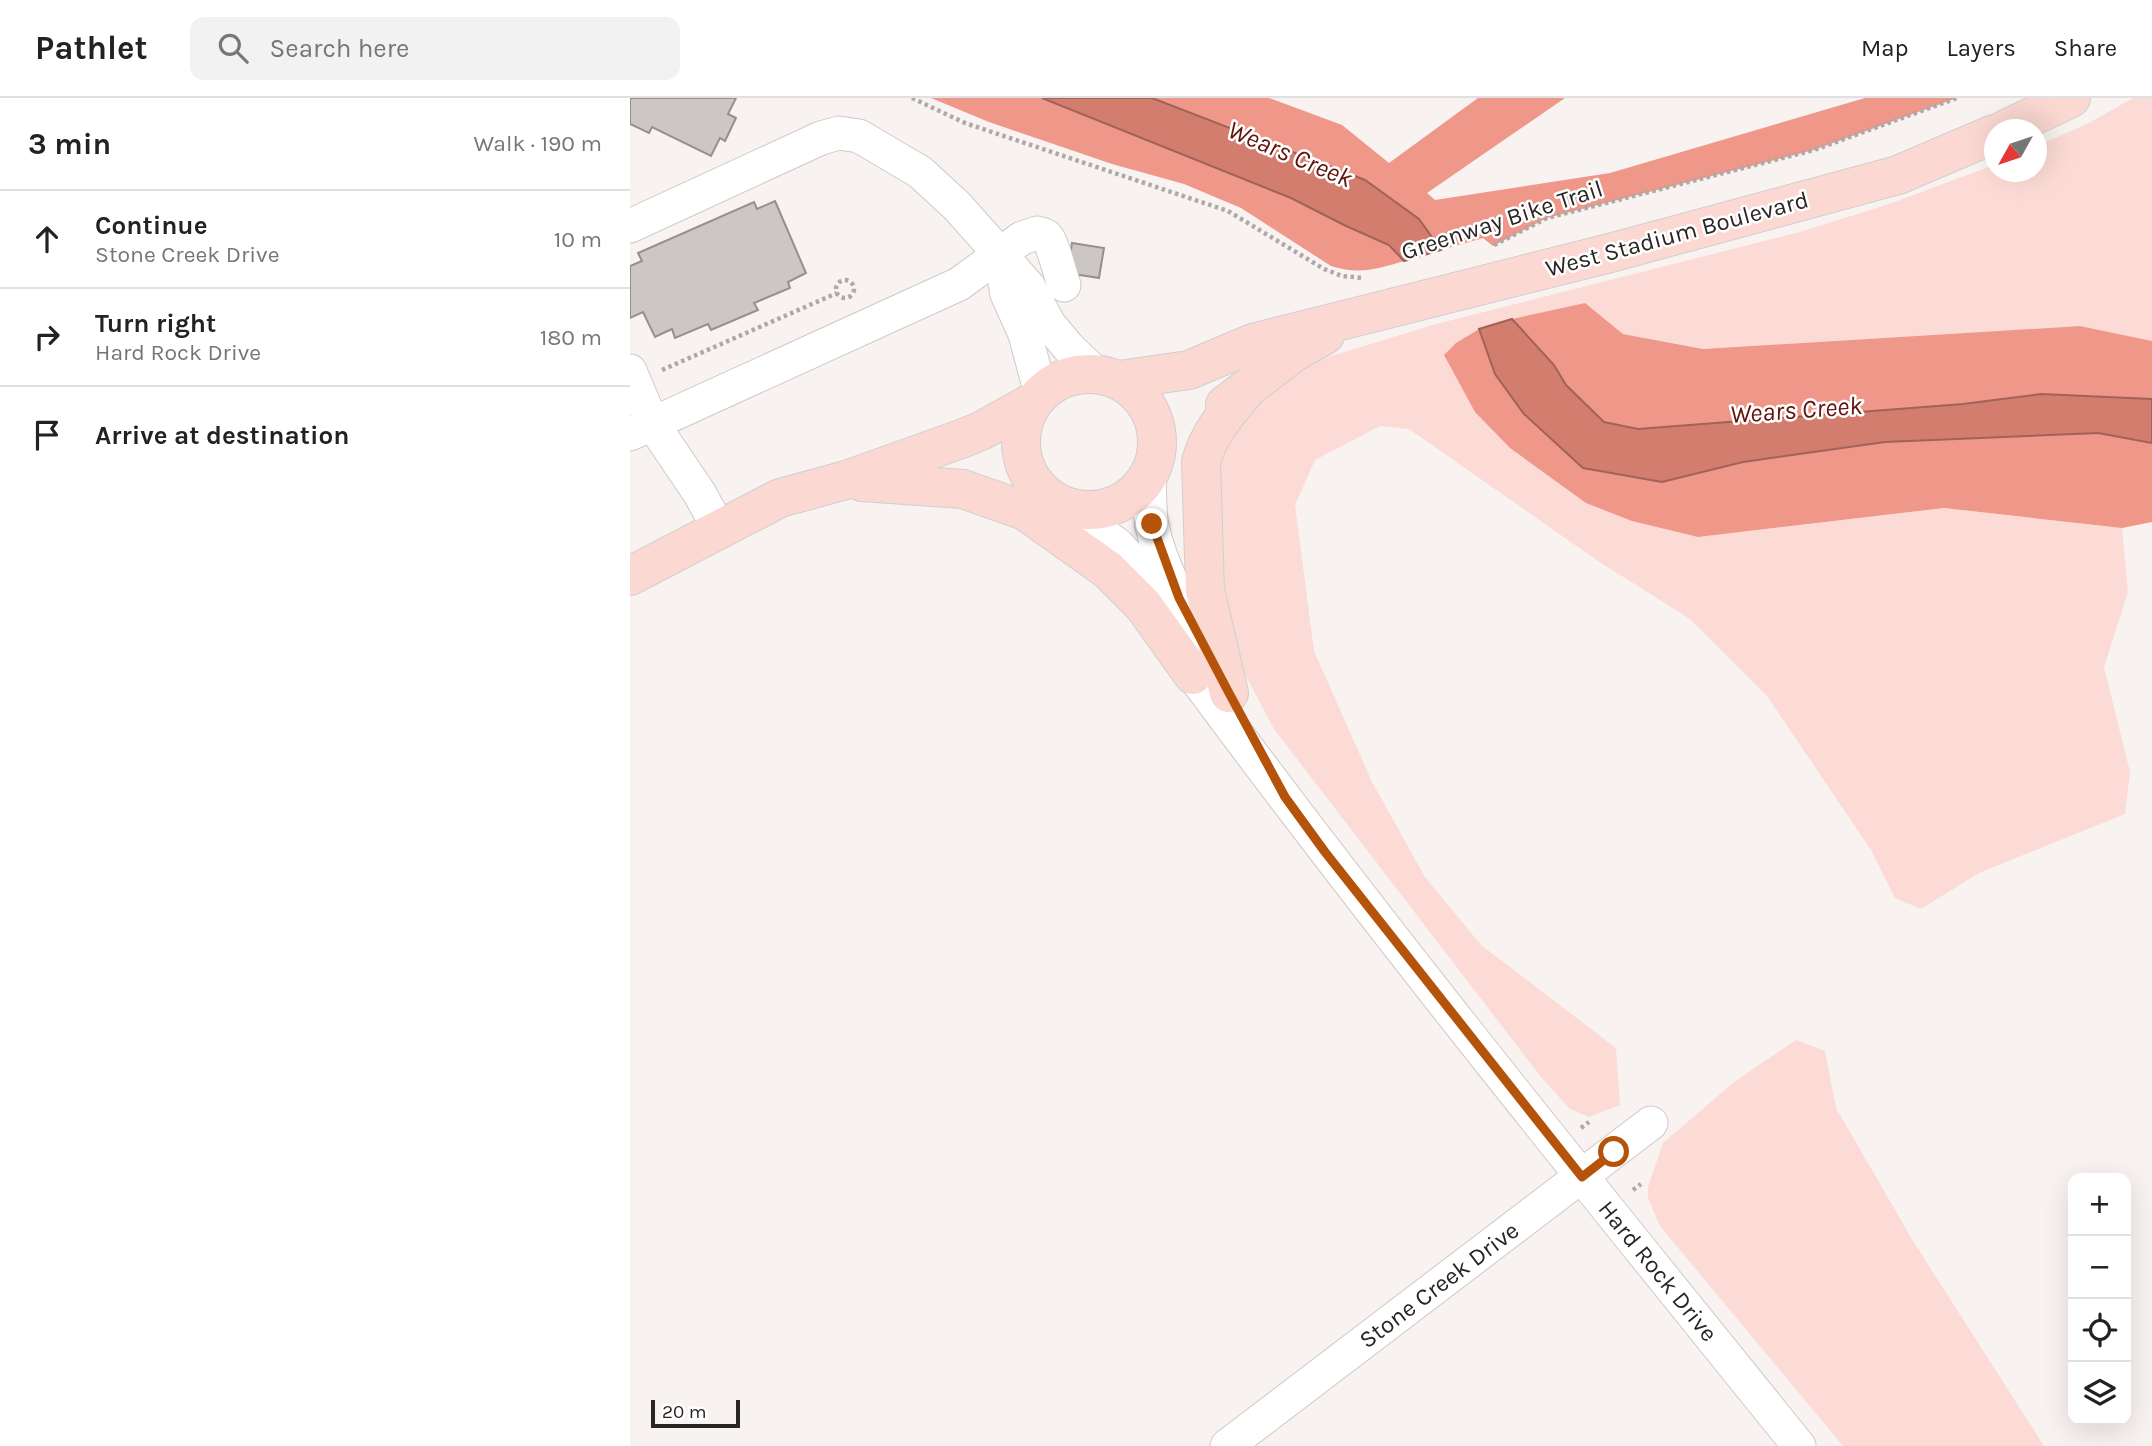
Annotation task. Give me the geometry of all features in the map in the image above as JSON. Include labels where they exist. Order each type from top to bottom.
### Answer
[{"type":"main road","points":[[2027,119],[2071,98]]},
{"type":"main road","name":"West Stadium Boulevard","points":[[1108,377],[1189,370],[1253,343],[1610,253],[1898,175],[1984,138]]},
{"type":"main road","name":"West Stadium Boulevard","points":[[1152,469],[1203,420],[1293,353],[1353,317]]},
{"type":"main road","points":[[630,576],[780,498],[846,481],[971,435],[1037,398],[1061,379],[1079,374],[1108,377],[1139,394],[1152,414],[1158,436],[1152,469],[1137,492],[1122,503],[1103,510],[1084,511],[1068,508],[1040,490],[1030,477],[1023,459],[1021,439],[1024,419],[1037,398]]},
{"type":"main road","points":[[1229,693],[1205,590],[1201,462],[1214,428],[1246,390]]},
{"type":"main road","points":[[846,481],[965,466],[1030,477]]},
{"type":"main road","points":[[846,481],[963,489],[1025,511],[1108,570],[1143,605],[1193,675]]},
{"type":"street","points":[[630,226],[821,138],[839,134],[859,136],[920,172],[957,206],[1029,287],[1049,324],[1069,348],[1108,377]]},
{"type":"street","points":[[641,428],[959,284],[1022,238],[1037,233],[1047,237],[1053,246],[1064,285]]},
{"type":"street","points":[[1000,256],[1007,294],[1025,334],[1037,398]]},
{"type":"street","points":[[632,377],[641,428],[700,494],[719,528]]},
{"type":"street","name":"Hard Rock Drive","points":[[1152,469],[1152,524],[1179,598],[1285,797]]},
{"type":"street","name":"Hard Rock Drive","points":[[1068,508],[1118,545],[1128,556],[1193,675],[1325,852],[1799,1446]]},
{"type":"street","name":"Stone Creek Drive","points":[[1227,1446],[1651,1123]]},
{"type":"path","points":[[912,98],[965,123],[1228,211],[1324,269],[1342,276],[1365,279]]},
{"type":"path","name":"Greenway Bike Trail","points":[[1493,246],[1548,218],[1814,150],[1957,98]]},
{"type":"path","points":[[632,377],[837,293]]},
{"type":"shaded area","points":[[931,98],[1042,98],[1291,198],[1389,245],[1404,261],[1359,270],[1331,266],[1241,208],[1184,184],[1112,164],[989,122]]},
{"type":"shaded area","points":[[1152,98],[1269,98],[1342,125],[1389,163],[1478,98],[1565,98],[1427,193],[1435,200],[1610,173],[1865,98],[1957,98],[1814,150],[1547,218],[1493,246],[1483,238],[1441,250],[1419,219],[1365,180]]},
{"type":"shaded area","points":[[2133,98],[2152,98],[2152,341],[2080,326],[1703,349],[1623,334],[1585,303],[1479,329],[1456,343],[1698,537],[1944,508],[2122,528],[2128,592],[2104,667],[2130,772],[2125,814],[1979,873],[1921,909],[1895,898],[1871,850],[1767,696],[1690,619],[1598,561],[1409,429],[1380,426],[1315,460],[1295,505],[1314,651],[1372,782],[1425,877],[1481,945],[1616,1048],[1620,1105],[1589,1117],[1570,1109],[1541,1077],[1274,729],[1240,665],[1220,595],[1217,467],[1241,413],[1302,369],[1331,356],[1436,324],[1800,232],[1889,204],[1984,169],[1984,182],[2047,182],[2047,142],[2089,123]]},
{"type":"shaded area","points":[[1585,303],[1623,334],[1703,349],[2080,326],[2152,341],[2152,399],[2041,394],[1963,404],[1638,429],[1604,422],[1566,385],[1554,365],[1512,319]]},
{"type":"shaded area","points":[[1479,329],[1495,374],[1662,482],[1743,462],[1885,442],[2098,433],[2152,443],[2152,522],[2122,528],[1944,508],[1698,537],[1632,521],[1586,503],[1510,448],[1475,412],[1444,355],[1456,343]]},
{"type":"shaded area","points":[[1796,1040],[1825,1051],[1836,1108],[1913,1241],[2044,1446],[1843,1446],[1660,1226],[1648,1198],[1648,1187],[1663,1143],[1734,1082]]},
{"type":"water","name":"Wears Creek","points":[[1042,98],[1152,98],[1365,180],[1419,219],[1441,250],[1404,261],[1389,245],[1291,198]]},
{"type":"water","points":[[1512,319],[1554,365],[1566,385],[1604,422],[1638,429],[1963,404],[2041,394],[2152,399],[2152,443],[2098,433],[1885,442],[1743,462],[1662,482],[1583,468],[1524,414],[1495,374],[1479,329]]},
{"type":"building","points":[[630,98],[736,98],[728,114],[736,118],[725,141],[720,138],[711,156],[652,127],[649,133],[630,124]]},
{"type":"building","points":[[775,201],[806,273],[788,282],[790,288],[754,303],[758,310],[711,330],[708,324],[675,338],[672,329],[655,337],[643,312],[630,318],[630,266],[642,261],[638,253],[754,202],[757,209]]},
{"type":"building","points":[[1072,243],[1104,248],[1099,278],[1067,273]]},
{"type":"route","points":[[1152,524],[1179,598],[1229,693],[1285,797],[1325,852],[1582,1177],[1614,1152]]}]
